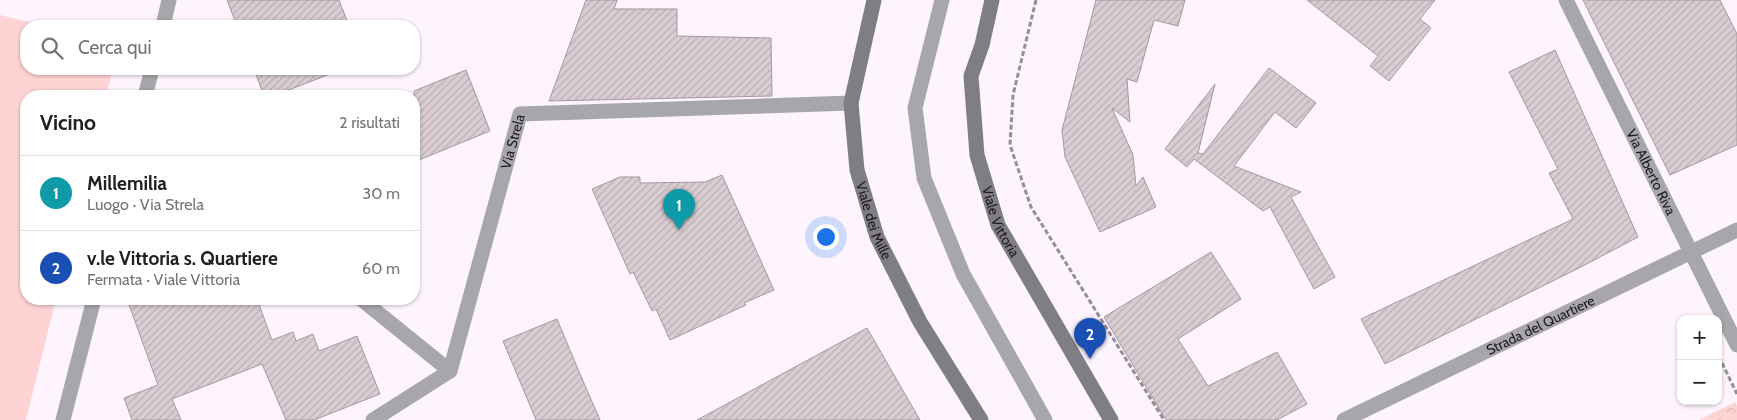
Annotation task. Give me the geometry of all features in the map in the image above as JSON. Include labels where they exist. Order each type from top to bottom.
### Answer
[{"type":"main road","name":"Viale dei Mille","points":[[874,0],[851,104],[857,170],[877,237],[920,322],[981,420]]},
{"type":"main road","name":"Viale Vittoria","points":[[992,0],[982,46],[971,76],[977,155],[998,224],[1111,420]]},
{"type":"street","points":[[164,20],[169,0]]},
{"type":"street","points":[[942,0],[915,108],[924,178],[963,274],[1045,420]]},
{"type":"street","name":"Via Alberto Riva","points":[[1566,0],[1737,345]]},
{"type":"street","points":[[147,90],[151,75]]},
{"type":"street","name":"Via Strela","points":[[450,371],[520,114],[851,104]]},
{"type":"street","name":"Strada del Quartiere","points":[[1344,420],[1737,230]]},
{"type":"street","points":[[63,420],[92,305]]},
{"type":"street","points":[[368,305],[450,371],[373,420]]},
{"type":"path","points":[[1036,0],[1013,95],[1010,145],[1012,152],[1031,208],[1164,420]]},
{"type":"path","points":[[1720,360],[1737,394]]},
{"type":"green space","points":[[0,15],[20,20],[20,75],[111,75],[108,90],[20,90],[20,305],[55,305],[26,420],[0,420]]},
{"type":"green space","points":[[1735,402],[1737,406],[1737,420],[1699,420]]},
{"type":"building","points":[[227,0],[339,0],[347,20],[235,20]]},
{"type":"building","points":[[586,0],[617,0],[614,9],[677,9],[677,36],[771,38],[772,96],[549,101]]},
{"type":"building","points":[[1096,0],[1185,0],[1178,26],[1154,20],[1137,82],[1127,79],[1130,122],[1112,108],[1133,155],[1136,186],[1143,177],[1156,207],[1100,232],[1065,157],[1062,130]]},
{"type":"building","points":[[1307,0],[1435,0],[1420,19],[1431,28],[1389,81],[1370,66],[1378,56]]},
{"type":"building","points":[[1583,0],[1720,0],[1737,34],[1737,145],[1670,175]]},
{"type":"building","points":[[1555,50],[1638,237],[1385,364],[1361,319],[1573,219],[1549,173],[1558,169],[1509,72]]},
{"type":"building","points":[[1269,68],[1316,103],[1296,128],[1275,112],[1234,166],[1301,192],[1291,197],[1335,277],[1314,289],[1270,207],[1263,211],[1194,159],[1187,167],[1165,149],[1215,84],[1198,153],[1203,154]]},
{"type":"building","points":[[466,70],[490,131],[420,160],[420,90],[416,90]]},
{"type":"building","points":[[256,75],[327,75],[289,90],[262,90]]},
{"type":"building","points":[[722,175],[774,290],[670,340],[656,309],[652,311],[633,272],[630,274],[592,189],[620,177],[640,177],[640,183],[705,182]]},
{"type":"building","points":[[1211,252],[1241,299],[1178,339],[1208,386],[1277,352],[1307,404],[1277,420],[1166,420],[1104,317]]},
{"type":"building","points":[[129,305],[259,305],[272,340],[293,332],[296,341],[313,334],[319,351],[357,336],[380,394],[314,420],[286,420],[262,364],[172,399],[181,420],[132,420],[124,398],[158,385]]},
{"type":"building","points":[[557,319],[600,420],[536,420],[503,341]]},
{"type":"building","points":[[867,328],[920,420],[697,420]]},
{"type":"place","name":"Millemilia","points":[[679,230]]},
{"type":"place","name":"v.le Vittoria s. Quartiere","points":[[1090,359]]}]
